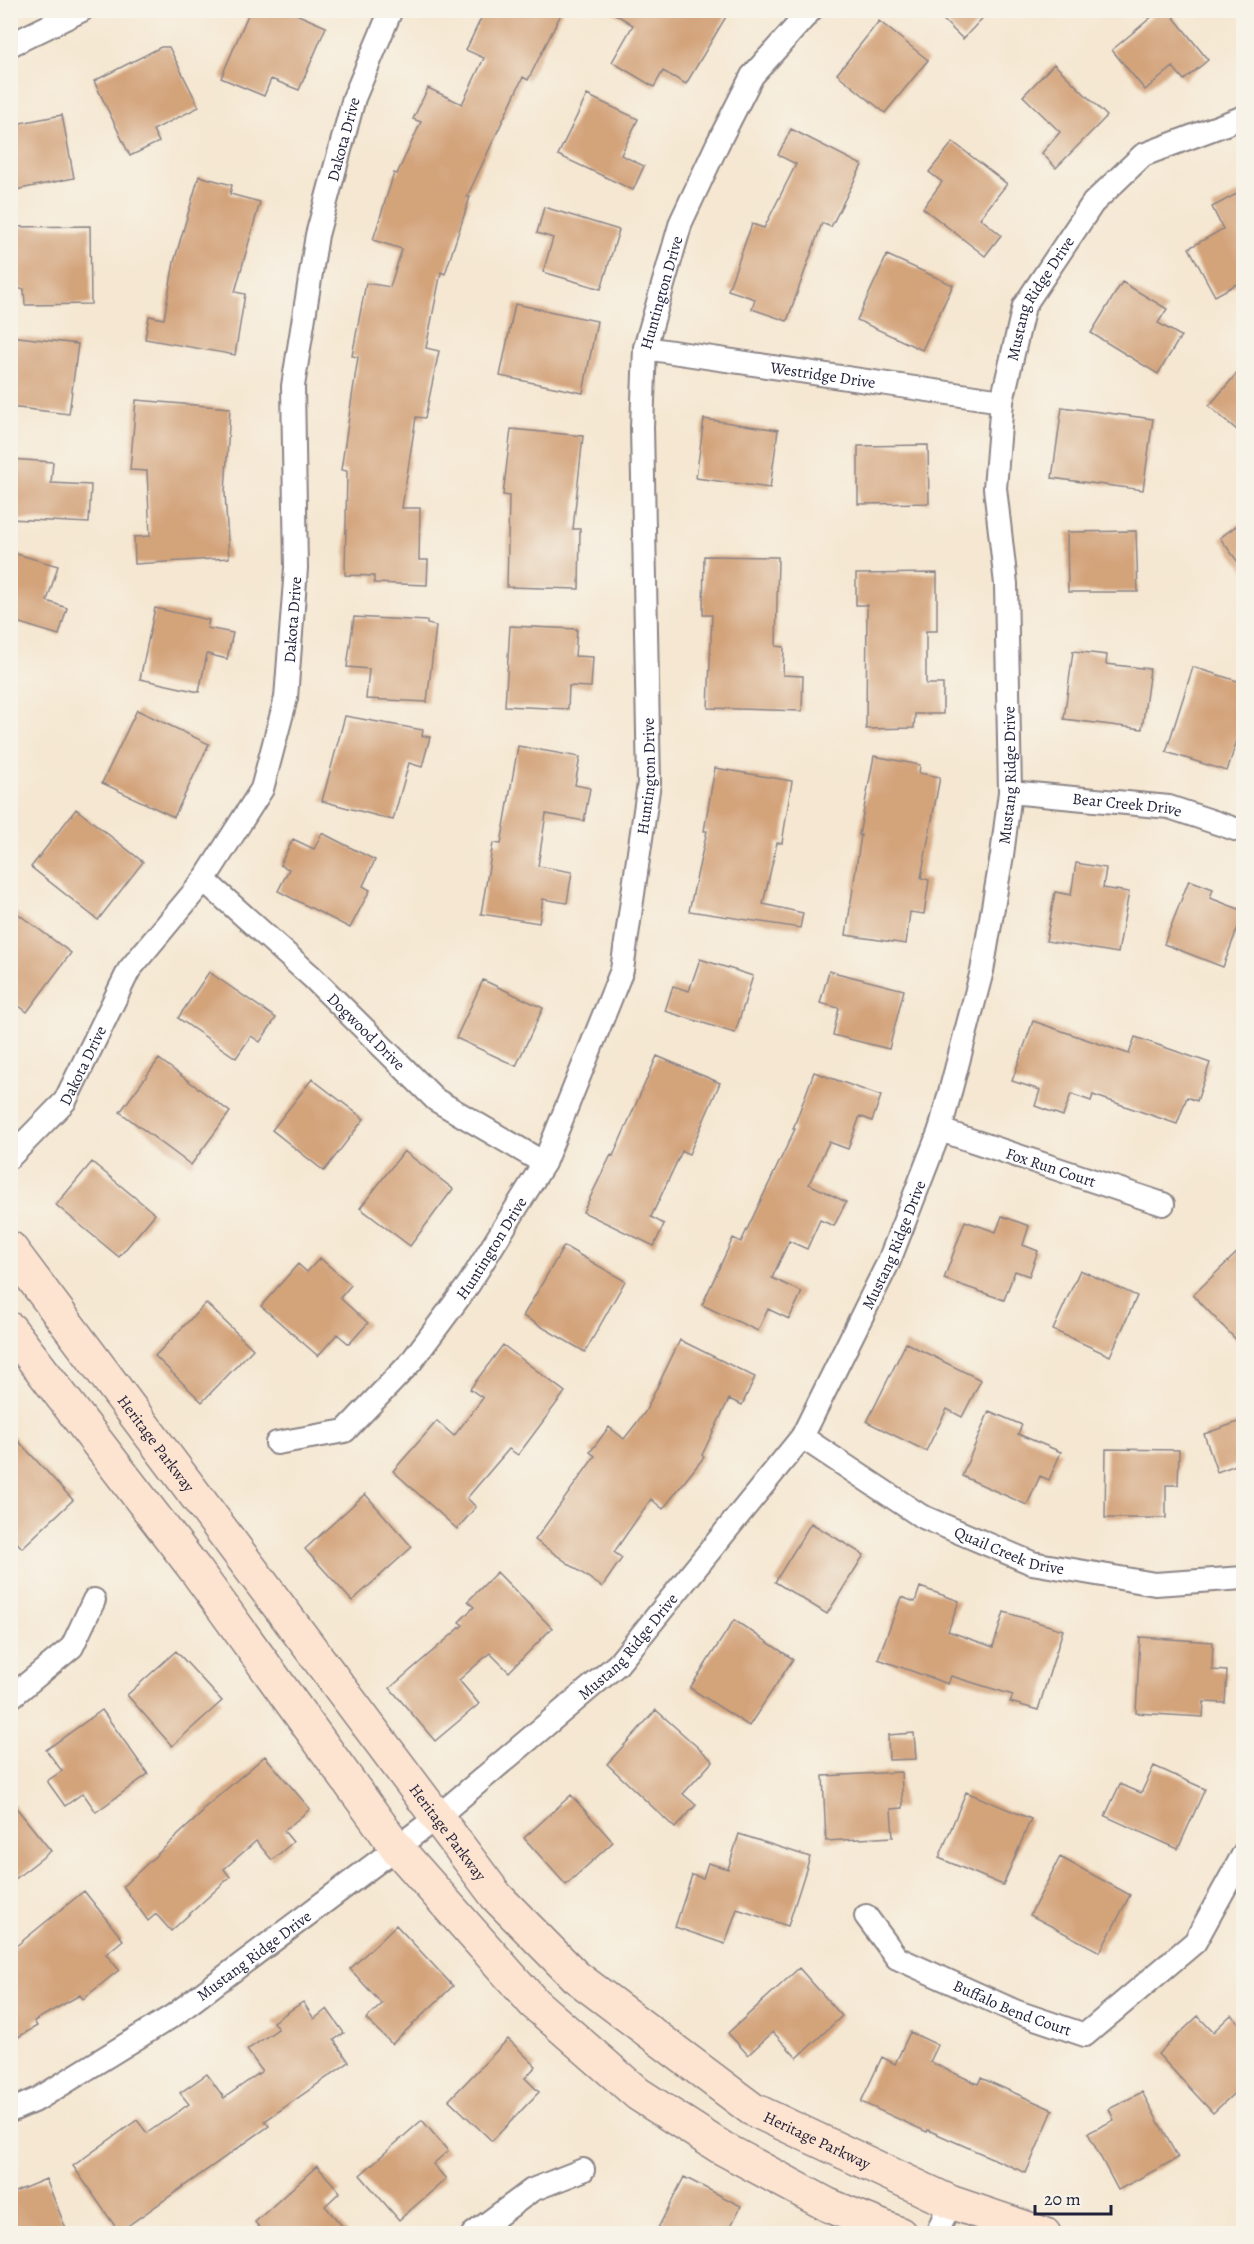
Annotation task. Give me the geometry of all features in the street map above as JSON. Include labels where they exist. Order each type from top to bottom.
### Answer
[{"type":"main road","name":"Heritage Parkway","points":[[10,1248],[497,1897],[575,1976],[752,2109],[950,2202],[1044,2234]]},
{"type":"main road","points":[[10,1329],[196,1572],[397,1848],[534,2003],[638,2094],[722,2148],[828,2205],[900,2234]]},
{"type":"street","points":[[10,45],[82,10]]},
{"type":"street","name":"Dakota Drive","points":[[10,1157],[65,1101],[129,970],[204,880],[262,789],[286,698],[296,568],[293,386],[317,235],[354,98],[391,10]]},
{"type":"street","name":"Huntington Drive","points":[[276,1443],[345,1431],[411,1362],[469,1284],[544,1163],[622,970],[649,783],[642,427],[645,348],[681,222],[718,143],[752,76],[811,10]]},
{"type":"street","name":"Mustang Ridge Drive","points":[[10,2111],[38,2099],[174,2015],[436,1818],[618,1664],[802,1437],[889,1261],[940,1130],[982,971],[1002,855],[1010,792],[1006,584],[995,488],[1002,401],[1024,306],[1093,203],[1143,155],[1244,117]]},
{"type":"street","name":"Westridge Drive","points":[[645,348],[1002,401]]},
{"type":"street","name":"Bear Creek Drive","points":[[1010,792],[1169,807],[1244,831]]},
{"type":"street","name":"Dogwood Drive","points":[[204,880],[312,976],[436,1100],[544,1163]]},
{"type":"street","name":"Fox Run Court","points":[[940,1130],[1162,1204]]},
{"type":"street","name":"Quail Creek Drive","points":[[802,1437],[921,1516],[1032,1563],[1155,1584],[1244,1578]]},
{"type":"street","points":[[10,1698],[72,1647],[94,1600]]},
{"type":"street","name":"Buffalo Bend Court","points":[[866,1916],[897,1958],[1017,2012],[1085,2035],[1195,1942],[1244,1853]]},
{"type":"street","points":[[473,2234],[532,2190],[584,2170]]},
{"type":"street","points":[[937,2234],[950,2202]]},
{"type":"building","points":[[250,10],[287,10],[326,27],[299,90],[271,79],[264,96],[221,78]]},
{"type":"building","points":[[485,10],[563,10],[528,80],[523,77],[467,197],[470,197],[445,274],[441,272],[426,348],[439,351],[425,418],[416,417],[402,508],[420,508],[419,560],[428,560],[427,585],[374,583],[374,576],[345,575],[347,471],[341,470],[358,357],[352,356],[366,283],[390,287],[402,249],[373,240],[394,173],[397,174],[421,122],[413,119],[428,88],[462,104],[484,58],[466,50]]},
{"type":"building","points":[[609,10],[730,10],[686,84],[663,71],[654,87],[612,62],[633,25]]},
{"type":"building","points":[[933,10],[990,10],[963,39]]},
{"type":"building","points":[[1160,10],[1168,10],[1208,60],[1184,80],[1173,67],[1145,90],[1112,50]]},
{"type":"building","points":[[879,21],[928,60],[885,113],[837,74]]},
{"type":"building","points":[[161,47],[169,47],[199,107],[153,130],[159,142],[130,156],[94,81]]},
{"type":"building","points":[[1054,64],[1107,116],[1056,168],[1042,153],[1060,132],[1023,96]]},
{"type":"building","points":[[587,95],[638,119],[621,155],[644,166],[633,190],[558,155]]},
{"type":"building","points":[[62,115],[74,178],[10,191],[10,125]]},
{"type":"building","points":[[791,129],[862,165],[831,227],[822,223],[787,321],[752,309],[755,299],[728,290],[752,224],[764,228],[796,164],[778,155]]},
{"type":"building","points":[[953,142],[1007,184],[980,218],[1001,235],[985,256],[923,208],[942,182],[929,172]]},
{"type":"building","points":[[199,176],[232,185],[230,194],[260,202],[235,292],[245,294],[235,355],[145,339],[149,316],[164,319],[174,262]]},
{"type":"building","points":[[1244,190],[1244,280],[1215,296],[1189,248],[1223,229],[1212,207]]},
{"type":"building","points":[[544,207],[619,230],[601,289],[543,272],[553,238],[537,233]]},
{"type":"building","points":[[90,226],[91,304],[25,305],[24,289],[10,289],[10,260],[14,259],[13,227]]},
{"type":"building","points":[[887,255],[953,285],[922,350],[857,320]]},
{"type":"building","points":[[1122,282],[1167,309],[1158,323],[1181,336],[1158,374],[1091,333]]},
{"type":"building","points":[[515,304],[597,321],[583,393],[500,376]]},
{"type":"building","points":[[10,336],[78,344],[69,414],[10,407]]},
{"type":"building","points":[[1244,365],[1244,436],[1209,406]]},
{"type":"building","points":[[136,400],[230,408],[225,493],[229,558],[135,564],[134,537],[150,536],[147,471],[130,470]]},
{"type":"building","points":[[1062,407],[1153,419],[1143,490],[1052,478]]},
{"type":"building","points":[[704,419],[778,430],[770,488],[696,478]]},
{"type":"building","points":[[511,429],[583,436],[573,529],[580,529],[579,589],[507,587],[509,496],[503,495]]},
{"type":"building","points":[[928,445],[929,503],[858,504],[858,446]]},
{"type":"building","points":[[10,459],[53,462],[51,483],[91,485],[89,523],[10,519]]},
{"type":"building","points":[[1244,520],[1244,570],[1220,538]]},
{"type":"building","points":[[1136,531],[1138,592],[1068,592],[1067,532]]},
{"type":"building","points":[[10,552],[58,566],[47,601],[67,608],[59,635],[10,620]]},
{"type":"building","points":[[704,556],[778,557],[776,646],[784,647],[783,675],[803,676],[802,711],[708,708],[712,615],[703,615]]},
{"type":"building","points":[[937,573],[937,631],[926,631],[926,684],[943,684],[943,714],[915,714],[914,728],[866,729],[867,605],[856,605],[856,574]]},
{"type":"building","points":[[155,608],[209,620],[207,628],[233,633],[227,659],[207,654],[199,692],[140,679]]},
{"type":"building","points":[[354,617],[427,621],[427,624],[436,626],[427,702],[366,699],[369,669],[347,667]]},
{"type":"building","points":[[510,626],[577,629],[575,656],[593,657],[591,687],[569,686],[568,709],[505,706]]},
{"type":"building","points":[[1073,651],[1107,655],[1106,664],[1150,669],[1142,729],[1064,719]]},
{"type":"building","points":[[1193,667],[1244,683],[1244,720],[1227,771],[1166,752]]},
{"type":"building","points":[[137,710],[209,744],[174,817],[102,783]]},
{"type":"building","points":[[345,716],[423,730],[422,736],[430,737],[422,767],[409,763],[393,820],[322,801]]},
{"type":"building","points":[[518,746],[580,757],[575,785],[590,788],[584,821],[546,814],[538,866],[572,872],[567,903],[543,899],[539,923],[481,914],[493,843],[501,844]]},
{"type":"building","points":[[874,756],[920,765],[919,773],[940,777],[921,878],[929,880],[924,914],[910,912],[906,944],[846,935],[861,835],[859,835]]},
{"type":"building","points":[[715,768],[792,781],[782,843],[777,843],[763,904],[803,913],[800,928],[689,911],[707,831],[704,831]]},
{"type":"building","points":[[76,809],[143,862],[98,920],[31,867]]},
{"type":"building","points":[[322,833],[375,860],[363,886],[370,890],[350,928],[278,891],[289,869],[280,865],[293,839],[314,849]]},
{"type":"building","points":[[1076,863],[1106,868],[1103,888],[1129,892],[1118,953],[1046,941],[1055,892],[1071,895]]},
{"type":"building","points":[[1189,880],[1213,889],[1210,898],[1244,911],[1223,967],[1164,944]]},
{"type":"building","points":[[10,908],[71,953],[27,1012],[10,999]]},
{"type":"building","points":[[700,959],[753,976],[735,1033],[665,1011],[673,986],[689,991]]},
{"type":"building","points":[[829,971],[904,990],[889,1049],[833,1035],[839,1008],[820,1003]]},
{"type":"building","points":[[209,972],[276,1018],[260,1042],[251,1036],[236,1058],[178,1018]]},
{"type":"building","points":[[483,980],[543,1008],[516,1066],[456,1038]]},
{"type":"building","points":[[1033,1021],[1129,1054],[1135,1037],[1210,1063],[1197,1101],[1187,1097],[1177,1124],[1093,1095],[1091,1101],[1071,1094],[1063,1116],[1035,1106],[1040,1090],[1012,1081]]},
{"type":"building","points":[[657,1056],[720,1083],[689,1154],[682,1151],[651,1217],[664,1224],[654,1246],[583,1212],[611,1155],[613,1156]]},
{"type":"building","points":[[159,1059],[230,1112],[191,1165],[120,1112]]},
{"type":"building","points":[[814,1072],[881,1096],[872,1121],[860,1116],[848,1149],[829,1142],[809,1184],[846,1202],[834,1226],[820,1220],[807,1249],[789,1241],[772,1278],[802,1292],[789,1319],[768,1309],[758,1331],[702,1305],[733,1238],[741,1242],[795,1129],[793,1129]]},
{"type":"building","points":[[312,1079],[364,1119],[324,1171],[272,1130]]},
{"type":"building","points":[[404,1151],[453,1189],[410,1246],[360,1208]]},
{"type":"building","points":[[92,1162],[155,1214],[119,1257],[56,1205]]},
{"type":"building","points":[[1002,1216],[1029,1226],[1023,1245],[1038,1251],[1029,1276],[1015,1271],[1004,1300],[944,1279],[965,1221],[996,1232]]},
{"type":"building","points":[[564,1246],[625,1281],[585,1352],[523,1316]]},
{"type":"building","points":[[1244,1246],[1244,1348],[1193,1295]]},
{"type":"building","points":[[320,1258],[351,1285],[340,1298],[368,1323],[349,1344],[337,1334],[318,1356],[261,1306],[298,1264],[307,1272]]},
{"type":"building","points":[[1080,1270],[1137,1296],[1110,1356],[1053,1330]]},
{"type":"building","points":[[206,1303],[253,1349],[202,1402],[155,1356]]},
{"type":"building","points":[[680,1340],[755,1377],[742,1405],[729,1399],[702,1455],[704,1457],[663,1509],[651,1499],[614,1552],[622,1558],[602,1587],[535,1540],[595,1456],[590,1452],[609,1427],[624,1439],[645,1412]]},
{"type":"building","points":[[906,1343],[981,1380],[962,1417],[947,1409],[926,1451],[867,1422]]},
{"type":"building","points":[[503,1345],[565,1392],[518,1455],[509,1449],[467,1498],[476,1507],[457,1529],[393,1471],[437,1421],[454,1436],[483,1398],[470,1389]]},
{"type":"building","points":[[989,1411],[1022,1425],[1018,1434],[1061,1452],[1049,1480],[1040,1476],[1027,1505],[962,1476]]},
{"type":"building","points":[[1244,1420],[1244,1462],[1217,1472],[1204,1434]]},
{"type":"building","points":[[10,1432],[73,1500],[22,1548],[10,1535]]},
{"type":"building","points":[[1106,1449],[1179,1450],[1178,1485],[1166,1485],[1166,1518],[1105,1518]]},
{"type":"building","points":[[365,1494],[412,1547],[352,1601],[305,1549]]},
{"type":"building","points":[[811,1523],[864,1555],[827,1614],[775,1582]]},
{"type":"building","points":[[497,1572],[552,1628],[509,1672],[490,1653],[459,1680],[479,1704],[435,1741],[390,1688],[463,1625],[459,1622],[474,1607],[468,1601]]},
{"type":"building","points":[[920,1587],[959,1601],[948,1631],[993,1647],[1004,1612],[1063,1630],[1038,1710],[1010,1702],[1013,1695],[951,1676],[948,1684],[878,1659],[901,1597],[915,1602]]},
{"type":"building","points":[[734,1620],[793,1659],[749,1726],[690,1688]]},
{"type":"building","points":[[1140,1637],[1213,1642],[1212,1670],[1227,1671],[1225,1703],[1204,1702],[1203,1717],[1136,1713]]},
{"type":"building","points":[[176,1651],[222,1701],[172,1746],[127,1695]]},
{"type":"building","points":[[102,1710],[148,1774],[96,1812],[83,1793],[65,1806],[47,1781],[62,1771],[46,1750]]},
{"type":"building","points":[[656,1710],[713,1761],[683,1794],[696,1805],[675,1828],[607,1764]]},
{"type":"building","points":[[914,1733],[916,1759],[889,1760],[888,1735]]},
{"type":"building","points":[[265,1756],[310,1809],[284,1831],[293,1842],[272,1860],[256,1841],[224,1869],[230,1877],[171,1931],[156,1914],[148,1921],[123,1886],[203,1812],[202,1810]]},
{"type":"building","points":[[1154,1766],[1205,1789],[1178,1849],[1105,1816],[1120,1784],[1141,1793]]},
{"type":"building","points":[[901,1772],[903,1808],[891,1809],[893,1837],[826,1841],[823,1776]]},
{"type":"building","points":[[966,1792],[1031,1819],[1003,1885],[939,1858]]},
{"type":"building","points":[[571,1795],[613,1842],[566,1885],[524,1838]]},
{"type":"building","points":[[10,1800],[51,1851],[10,1883]]},
{"type":"building","points":[[739,1834],[810,1857],[788,1926],[737,1909],[725,1944],[675,1927],[692,1875],[703,1878],[708,1863],[728,1869]]},
{"type":"building","points":[[1060,1857],[1130,1895],[1100,1952],[1030,1915]]},
{"type":"building","points":[[84,1891],[123,1940],[106,1954],[119,1970],[83,1999],[80,1995],[34,2021],[37,2026],[10,2042],[10,1951]]},
{"type":"building","points":[[396,1925],[453,1986],[392,2044],[366,2019],[382,2004],[350,1969]]},
{"type":"building","points":[[799,1968],[842,2016],[797,2058],[773,2032],[748,2055],[728,2033]]},
{"type":"building","points":[[303,2002],[314,2019],[327,2009],[344,2033],[334,2040],[349,2062],[265,2121],[269,2126],[119,2232],[73,2166],[137,2120],[147,2133],[189,2104],[180,2093],[207,2074],[224,2098],[262,2071],[247,2050],[278,2029],[273,2022]]},
{"type":"building","points":[[1231,2015],[1244,2028],[1244,2084],[1213,2113],[1158,2054],[1198,2016],[1213,2032]]},
{"type":"building","points":[[910,2032],[938,2045],[930,2062],[978,2084],[981,2078],[1053,2110],[1026,2173],[861,2102],[882,2057],[895,2064]]},
{"type":"building","points":[[508,2039],[536,2066],[525,2078],[539,2092],[492,2141],[449,2100]]},
{"type":"building","points":[[1142,2092],[1178,2158],[1118,2190],[1088,2133],[1114,2120],[1109,2109]]},
{"type":"building","points":[[422,2120],[448,2151],[433,2164],[446,2179],[399,2220],[360,2175]]},
{"type":"building","points":[[317,2166],[340,2192],[325,2206],[349,2234],[265,2234],[255,2222]]},
{"type":"building","points":[[684,2177],[741,2206],[727,2234],[655,2234]]},
{"type":"building","points":[[46,2179],[68,2234],[10,2234],[10,2194]]}]
